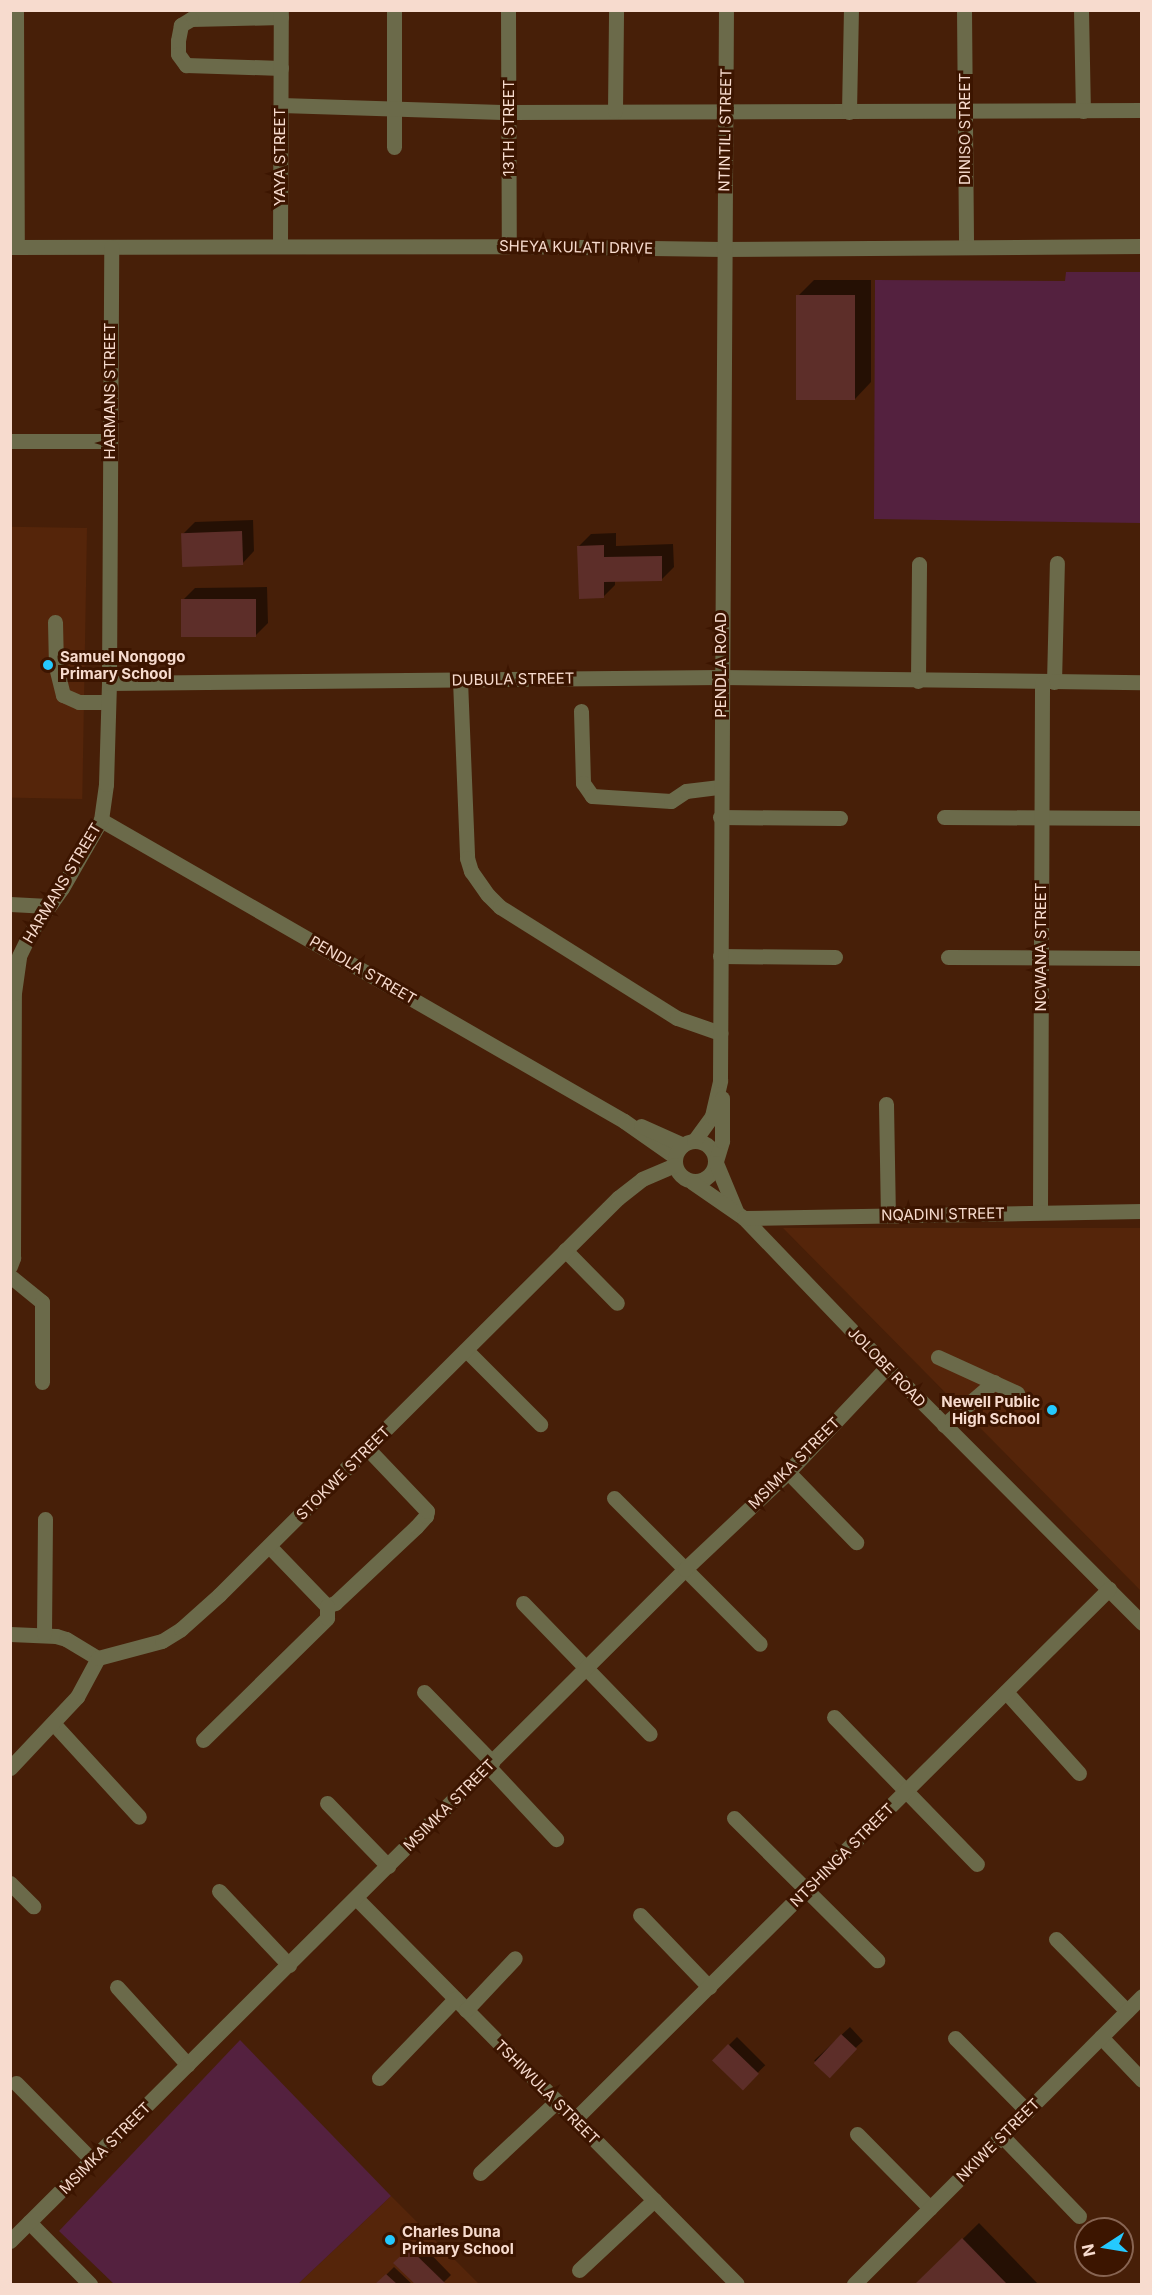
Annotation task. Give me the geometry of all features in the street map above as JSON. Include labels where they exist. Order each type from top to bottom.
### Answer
[{"type":"street","points":[[14,247],[16,10]]},
{"type":"street","points":[[394,10],[394,147]]},
{"type":"street","name":"13TH STREET","points":[[508,10],[509,246]]},
{"type":"street","points":[[615,111],[616,10]]},
{"type":"street","name":"NTINTILI STREET","points":[[723,249],[726,10]]},
{"type":"street","points":[[849,112],[851,10]]},
{"type":"street","name":"DINISO STREET","points":[[964,10],[966,248]]},
{"type":"street","points":[[1081,10],[1083,111]]},
{"type":"street","name":"YAYA STREET","points":[[280,246],[281,105],[281,68],[281,14],[191,19],[181,25],[178,47],[181,59],[186,65],[192,67],[281,68]]},
{"type":"street","points":[[281,105],[510,112],[1142,110]]},
{"type":"street","name":"SHEYA KULATI DRIVE","points":[[14,247],[509,246],[723,249],[1142,246]]},
{"type":"street","name":"HARMANS STREET","points":[[10,1266],[13,1258],[11,1088],[14,993],[20,956],[30,933],[68,878],[101,820],[106,784],[109,683],[111,247]]},
{"type":"street","name":"PENDLA ROAD","points":[[716,1162],[722,1140],[720,787],[723,249]]},
{"type":"street","points":[[10,441],[110,441]]},
{"type":"street","points":[[1048,682],[1057,563]]},
{"type":"street","points":[[918,681],[919,564]]},
{"type":"street","points":[[55,622],[56,667],[63,695],[78,702],[108,702]]},
{"type":"street","name":"DUBULA STREET","points":[[109,683],[721,677],[1142,682]]},
{"type":"street","points":[[460,680],[464,838],[471,871],[483,889],[500,907],[677,1018],[720,1033]]},
{"type":"street","name":"NCWANA STREET","points":[[1040,1212],[1041,817],[1048,682]]},
{"type":"street","points":[[581,711],[583,783],[592,796],[671,801],[687,791],[720,787]]},
{"type":"street","points":[[720,817],[840,818]]},
{"type":"street","points":[[944,817],[1142,818]]},
{"type":"street","name":"PENDLA STREET","points":[[101,820],[624,1121],[682,1152]]},
{"type":"street","points":[[10,904],[48,906]]},
{"type":"street","points":[[720,956],[835,957]]},
{"type":"street","points":[[948,957],[1142,958]]},
{"type":"street","name":"PENDLA ROAD","points":[[682,1152],[712,1116],[720,1080]]},
{"type":"street","points":[[886,1104],[888,1215]]},
{"type":"street","points":[[701,1142],[711,1149],[716,1162],[708,1178],[692,1182],[684,1179],[682,1152],[701,1142]]},
{"type":"street","name":"STOKWE STREET","points":[[98,1658],[162,1641],[219,1595],[626,1191],[682,1152]]},
{"type":"street","name":"JOLOBE ROAD","points":[[716,1162],[740,1215]]},
{"type":"street","name":"JOLOBE ROAD","points":[[692,1182],[740,1215],[886,1367],[1142,1623]]},
{"type":"street","name":"NQADINI STREET","points":[[740,1215],[888,1215],[1142,1210]]},
{"type":"street","points":[[566,1250],[617,1304]]},
{"type":"street","points":[[10,1276],[42,1302],[42,1382]]},
{"type":"street","points":[[466,1350],[540,1424]]},
{"type":"street","points":[[938,1357],[1017,1393]]},
{"type":"street","name":"MSIMKA STREET","points":[[10,2241],[685,1569],[788,1472],[886,1367]]},
{"type":"street","points":[[944,1425],[994,1382]]},
{"type":"street","points":[[327,1606],[335,1603],[426,1516],[427,1511],[417,1497],[367,1448]]},
{"type":"street","points":[[788,1472],[856,1542]]},
{"type":"street","points":[[614,1498],[760,1644]]},
{"type":"street","points":[[44,1634],[45,1519]]},
{"type":"street","points":[[203,1740],[327,1618],[327,1606],[269,1546]]},
{"type":"street","name":"NTSHINGA STREET","points":[[574,2120],[1109,1589]]},
{"type":"street","points":[[523,1603],[650,1734]]},
{"type":"street","points":[[10,1634],[44,1634],[66,1639],[98,1658],[77,1698],[10,1768]]},
{"type":"street","points":[[424,1692],[556,1839]]},
{"type":"street","points":[[1006,1692],[1079,1773]]},
{"type":"street","points":[[834,1717],[977,1864]]},
{"type":"street","points":[[53,1723],[139,1817]]},
{"type":"street","points":[[327,1803],[388,1866]]},
{"type":"street","points":[[734,1818],[878,1960]]},
{"type":"street","points":[[10,1883],[33,1906]]},
{"type":"street","points":[[219,1891],[289,1965]]},
{"type":"street","name":"TSHIWULA STREET","points":[[356,1899],[737,2284]]},
{"type":"street","points":[[639,1915],[709,1987]]},
{"type":"street","points":[[1056,1940],[1127,2011]]},
{"type":"street","points":[[466,2010],[515,1958]]},
{"type":"street","points":[[117,1987],[188,2065]]},
{"type":"street","name":"NKIWE STREET","points":[[854,2284],[1142,1996]]},
{"type":"street","points":[[379,2078],[455,1999]]},
{"type":"street","points":[[1101,2037],[1142,2080]]},
{"type":"street","points":[[955,2038],[1027,2111]]},
{"type":"street","points":[[16,2083],[92,2160]]},
{"type":"street","points":[[480,2173],[556,2102]]},
{"type":"street","points":[[857,2134],[930,2208]]},
{"type":"street","points":[[1002,2136],[1078,2216]]},
{"type":"street","points":[[579,2270],[654,2200]]},
{"type":"street","points":[[29,2222],[90,2284]]},
{"type":"shaded area","points":[[1066,272],[1141,272],[1141,523],[874,519],[875,280],[1065,281]]},
{"type":"shaded area","name":"Samuel Nongogo Primary School","points":[[10,527],[87,528],[82,799],[10,798]]},
{"type":"shaded area","name":"Newell Public High School","points":[[783,1228],[1141,1228],[1141,1591]]},
{"type":"shaded area","points":[[240,2040],[391,2196],[298,2284],[114,2284],[59,2231]]},
{"type":"shaded area","name":"Charles Duna Primary School","points":[[391,2196],[479,2284],[298,2284]]},
{"type":"building","points":[[796,295],[855,295],[855,400],[796,400]]},
{"type":"building","points":[[242,531],[243,565],[182,567],[181,533]]},
{"type":"building","points":[[604,545],[604,557],[662,556],[662,581],[604,582],[604,598],[579,599],[577,546]]},
{"type":"building","points":[[181,599],[256,599],[256,637],[181,637]]},
{"type":"building","points":[[841,2034],[857,2049],[830,2078],[814,2063]]},
{"type":"building","points":[[728,2044],[759,2074],[743,2090],[712,2061]]},
{"type":"building","points":[[962,2238],[1007,2284],[915,2284]]},
{"type":"building","points":[[409,2248],[444,2284],[415,2284],[393,2263]]},
{"type":"building","points":[[386,2274],[397,2284],[375,2284]]},
{"type":"place","name":"Samuel Nongogo Primary School","points":[[48,665]]},
{"type":"place","name":"Newell Public High School","points":[[1052,1410]]},
{"type":"place","name":"Charles Duna Primary School","points":[[390,2240]]}]
